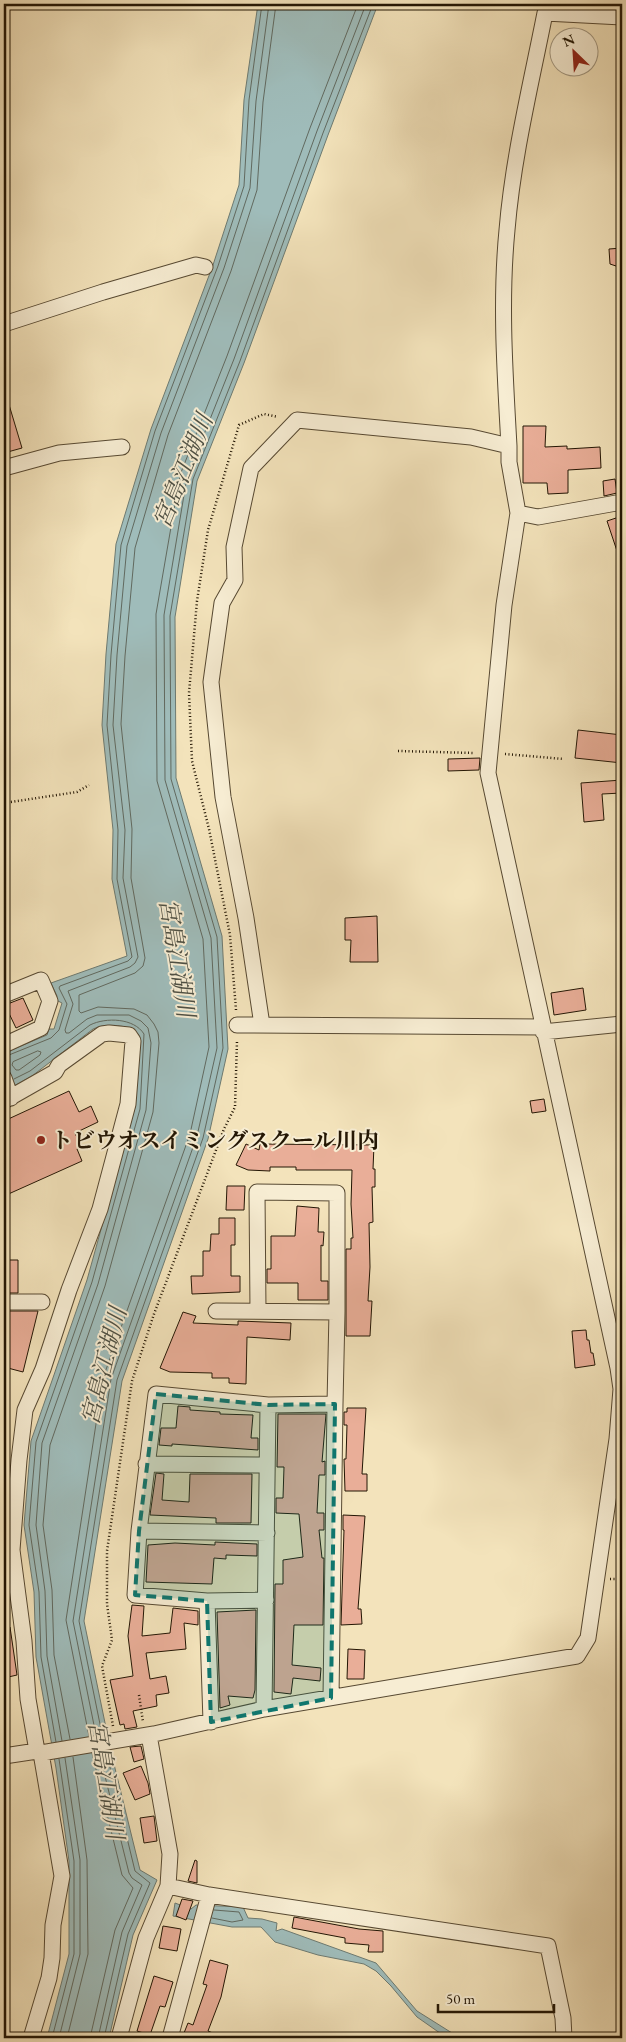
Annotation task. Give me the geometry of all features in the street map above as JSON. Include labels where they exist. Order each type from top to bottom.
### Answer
[{"type":"street","points":[[4,1756],[42,1752],[145,1735],[264,1709],[577,1656],[588,1638],[620,1417],[620,1368],[543,1030],[488,773],[504,605],[518,513],[509,462],[503,335],[507,230],[520,142],[545,13],[622,17]]},
{"type":"street","points":[[4,324],[103,292],[196,265],[205,267]]},
{"type":"street","points":[[262,1025],[246,918],[223,797],[212,682],[222,603],[235,580],[234,547],[251,468],[296,420],[471,436],[509,446]]},
{"type":"street","points":[[4,468],[59,453],[122,447]]},
{"type":"street","points":[[518,513],[538,517],[622,502]]},
{"type":"street","points":[[4,995],[41,980],[50,1001],[41,1028],[4,1045]]},
{"type":"street","points":[[237,1025],[543,1030],[622,1024]]},
{"type":"street","points":[[4,1078],[7,1100],[55,1072],[59,1065],[102,1034],[129,1035],[133,1041],[128,1104],[100,1209],[69,1290],[43,1368],[25,1410],[19,1460],[12,1550],[24,1641],[28,1699],[42,1752],[62,1876],[53,1925],[49,1978],[31,2038]]},
{"type":"street","points":[[258,1311],[257,1192],[337,1193],[331,1698]]},
{"type":"street","points":[[4,1302],[42,1302]]},
{"type":"street","points":[[216,1311],[337,1312]]},
{"type":"street","points":[[266,1600],[207,1601],[135,1595],[146,1464],[156,1394],[268,1405],[335,1404]]},
{"type":"street","points":[[264,1709],[268,1405]]},
{"type":"street","points":[[146,1464],[267,1465]]},
{"type":"street","points":[[139,1531],[267,1533]]},
{"type":"street","points":[[207,1601],[210,1722]]},
{"type":"street","points":[[119,2038],[146,1938],[168,1886],[170,1854],[145,1735]]},
{"type":"street","points":[[168,1886],[209,1895],[548,1946],[563,2018],[564,2038]]},
{"type":"street","points":[[170,2038],[209,1895]]},
{"type":"path","points":[[4,803],[77,792],[89,785]]},
{"type":"path","points":[[139,1695],[145,1735]]},
{"type":"highlighted area","points":[[156,1394],[268,1405],[335,1404],[331,1698],[211,1722],[207,1601],[135,1595],[139,1531]]},
{"type":"water","name":"宮島江湖川","points":[[258,4],[378,4],[244,363],[197,481],[175,617],[176,778],[222,936],[228,1049],[208,1139],[122,1381],[84,1621],[111,1752],[140,1870],[157,1880],[133,1935],[109,2038],[47,2038],[69,1954],[69,1861],[56,1768],[36,1657],[34,1592],[24,1525],[31,1441],[87,1280],[135,1107],[139,1035],[130,1029],[111,1025],[93,1029],[32,1076],[12,1087],[4,1070],[4,1053],[47,1035],[49,1029],[54,1029],[62,1003],[56,1000],[57,996],[51,983],[127,956],[112,879],[113,830],[102,725],[116,544],[151,429],[213,265],[239,185],[244,100]]},
{"type":"water","points":[[175,1903],[191,1909],[196,1905],[243,1907],[248,1918],[277,1923],[276,1931],[282,1929],[376,1963],[417,2011],[460,2038],[447,2038],[417,2017],[376,1971],[364,1964],[318,1955],[275,1942],[261,1927],[232,1927],[173,1916]]},
{"type":"building","points":[[622,248],[622,268],[610,264],[609,249]]},
{"type":"building","points":[[4,398],[7,398],[22,448],[4,453]]},
{"type":"building","points":[[523,426],[546,426],[545,447],[567,446],[567,449],[600,447],[601,468],[568,470],[568,493],[548,494],[547,483],[523,483]]},
{"type":"building","points":[[615,479],[617,493],[604,496],[603,481]]},
{"type":"building","points":[[622,516],[622,559],[620,560],[607,521]]},
{"type":"building","points":[[578,730],[622,735],[622,763],[575,758]]},
{"type":"building","points":[[480,758],[479,770],[448,771],[448,759]]},
{"type":"building","points":[[622,780],[622,793],[602,794],[604,820],[584,822],[581,783]]},
{"type":"building","points":[[377,916],[378,962],[350,962],[351,940],[345,940],[345,918]]},
{"type":"building","points":[[583,988],[586,1010],[554,1015],[551,993]]},
{"type":"building","points":[[23,998],[33,1020],[16,1028],[5,1005]]},
{"type":"building","name":"トビウオスイミングスクール川内","points":[[69,1091],[79,1112],[91,1106],[98,1122],[75,1133],[81,1147],[77,1149],[82,1161],[4,1196],[4,1121]]},
{"type":"building","points":[[544,1099],[546,1111],[532,1113],[530,1101]]},
{"type":"building","points":[[246,1144],[259,1150],[260,1144],[374,1145],[373,1169],[375,1169],[375,1187],[372,1187],[373,1222],[369,1223],[370,1267],[368,1301],[372,1301],[370,1336],[346,1336],[346,1249],[351,1249],[351,1238],[353,1238],[352,1170],[296,1170],[296,1167],[270,1167],[270,1171],[248,1170],[236,1165]]},
{"type":"building","points":[[227,1186],[245,1186],[244,1210],[226,1210]]},
{"type":"building","points":[[297,1206],[319,1208],[318,1232],[324,1232],[323,1246],[321,1245],[321,1281],[328,1281],[328,1300],[298,1300],[298,1283],[267,1283],[267,1269],[271,1269],[271,1236],[295,1236]]},
{"type":"building","points":[[219,1218],[235,1218],[235,1245],[231,1245],[231,1276],[240,1276],[240,1292],[192,1294],[191,1276],[203,1276],[203,1251],[210,1251],[211,1234],[219,1234]]},
{"type":"building","points":[[4,1260],[18,1260],[18,1293],[4,1293]]},
{"type":"building","points":[[4,1311],[38,1311],[23,1372],[4,1367]]},
{"type":"building","points":[[183,1312],[196,1316],[193,1323],[238,1325],[238,1321],[291,1323],[290,1340],[247,1337],[246,1384],[229,1383],[229,1378],[212,1378],[212,1373],[170,1372],[160,1368]]},
{"type":"building","points":[[586,1330],[587,1340],[589,1340],[595,1365],[575,1368],[572,1331]]},
{"type":"building","points":[[178,1406],[190,1407],[190,1410],[220,1412],[220,1414],[253,1415],[251,1438],[258,1438],[258,1450],[172,1444],[172,1446],[159,1445],[161,1428],[176,1428]]},
{"type":"building","points":[[347,1408],[366,1408],[362,1474],[367,1474],[367,1491],[345,1491],[344,1459],[346,1459],[347,1425],[344,1425],[344,1412],[347,1412]]},
{"type":"building","points":[[278,1414],[326,1414],[322,1462],[325,1461],[325,1475],[319,1475],[317,1513],[324,1513],[324,1530],[319,1530],[322,1558],[324,1558],[323,1625],[294,1625],[292,1665],[321,1668],[320,1681],[293,1678],[291,1694],[274,1692],[275,1584],[283,1584],[283,1560],[303,1557],[299,1514],[276,1513],[276,1498],[283,1498],[284,1467],[277,1467]]},
{"type":"building","points":[[156,1473],[164,1474],[162,1500],[189,1502],[190,1474],[252,1474],[251,1523],[216,1523],[216,1518],[150,1515]]},
{"type":"building","points":[[343,1515],[365,1516],[358,1609],[361,1609],[362,1624],[341,1625]]},
{"type":"building","points":[[215,1542],[257,1544],[257,1556],[226,1555],[226,1559],[214,1558],[212,1584],[146,1582],[148,1545],[175,1543],[215,1545]]},
{"type":"building","points":[[132,1605],[144,1606],[142,1636],[170,1633],[173,1608],[198,1611],[198,1625],[184,1623],[186,1649],[146,1653],[150,1679],[166,1676],[169,1693],[156,1695],[157,1706],[133,1711],[137,1727],[125,1729],[124,1724],[120,1725],[110,1680],[133,1676],[128,1636]]},
{"type":"building","points":[[256,1610],[255,1690],[253,1698],[228,1696],[230,1705],[220,1708],[217,1612]]},
{"type":"building","points":[[10,1627],[17,1675],[4,1678],[4,1628]]},
{"type":"building","points":[[348,1649],[365,1650],[364,1679],[347,1679]]},
{"type":"building","points":[[141,1746],[144,1759],[134,1762],[130,1747]]},
{"type":"building","points":[[141,1766],[150,1794],[135,1800],[123,1773]]},
{"type":"building","points":[[154,1816],[157,1841],[144,1843],[140,1818]]},
{"type":"building","points":[[195,1860],[197,1861],[197,1883],[188,1881]]},
{"type":"building","points":[[182,1899],[193,1901],[186,1920],[176,1916]]},
{"type":"building","points":[[294,1917],[359,1929],[383,1931],[383,1952],[368,1952],[369,1945],[345,1943],[345,1938],[292,1928]]},
{"type":"building","points":[[163,1926],[181,1929],[177,1951],[159,1948]]},
{"type":"building","points":[[210,1960],[228,1965],[221,1997],[208,2031],[225,2038],[182,2038],[188,2023],[193,2025],[207,1985],[203,1984]]},
{"type":"building","points":[[154,1976],[173,1982],[165,2007],[160,2006],[150,2035],[137,2031]]},
{"type":"place","name":"トビウオスイミングスクール川内","points":[[41,1140]]}]
